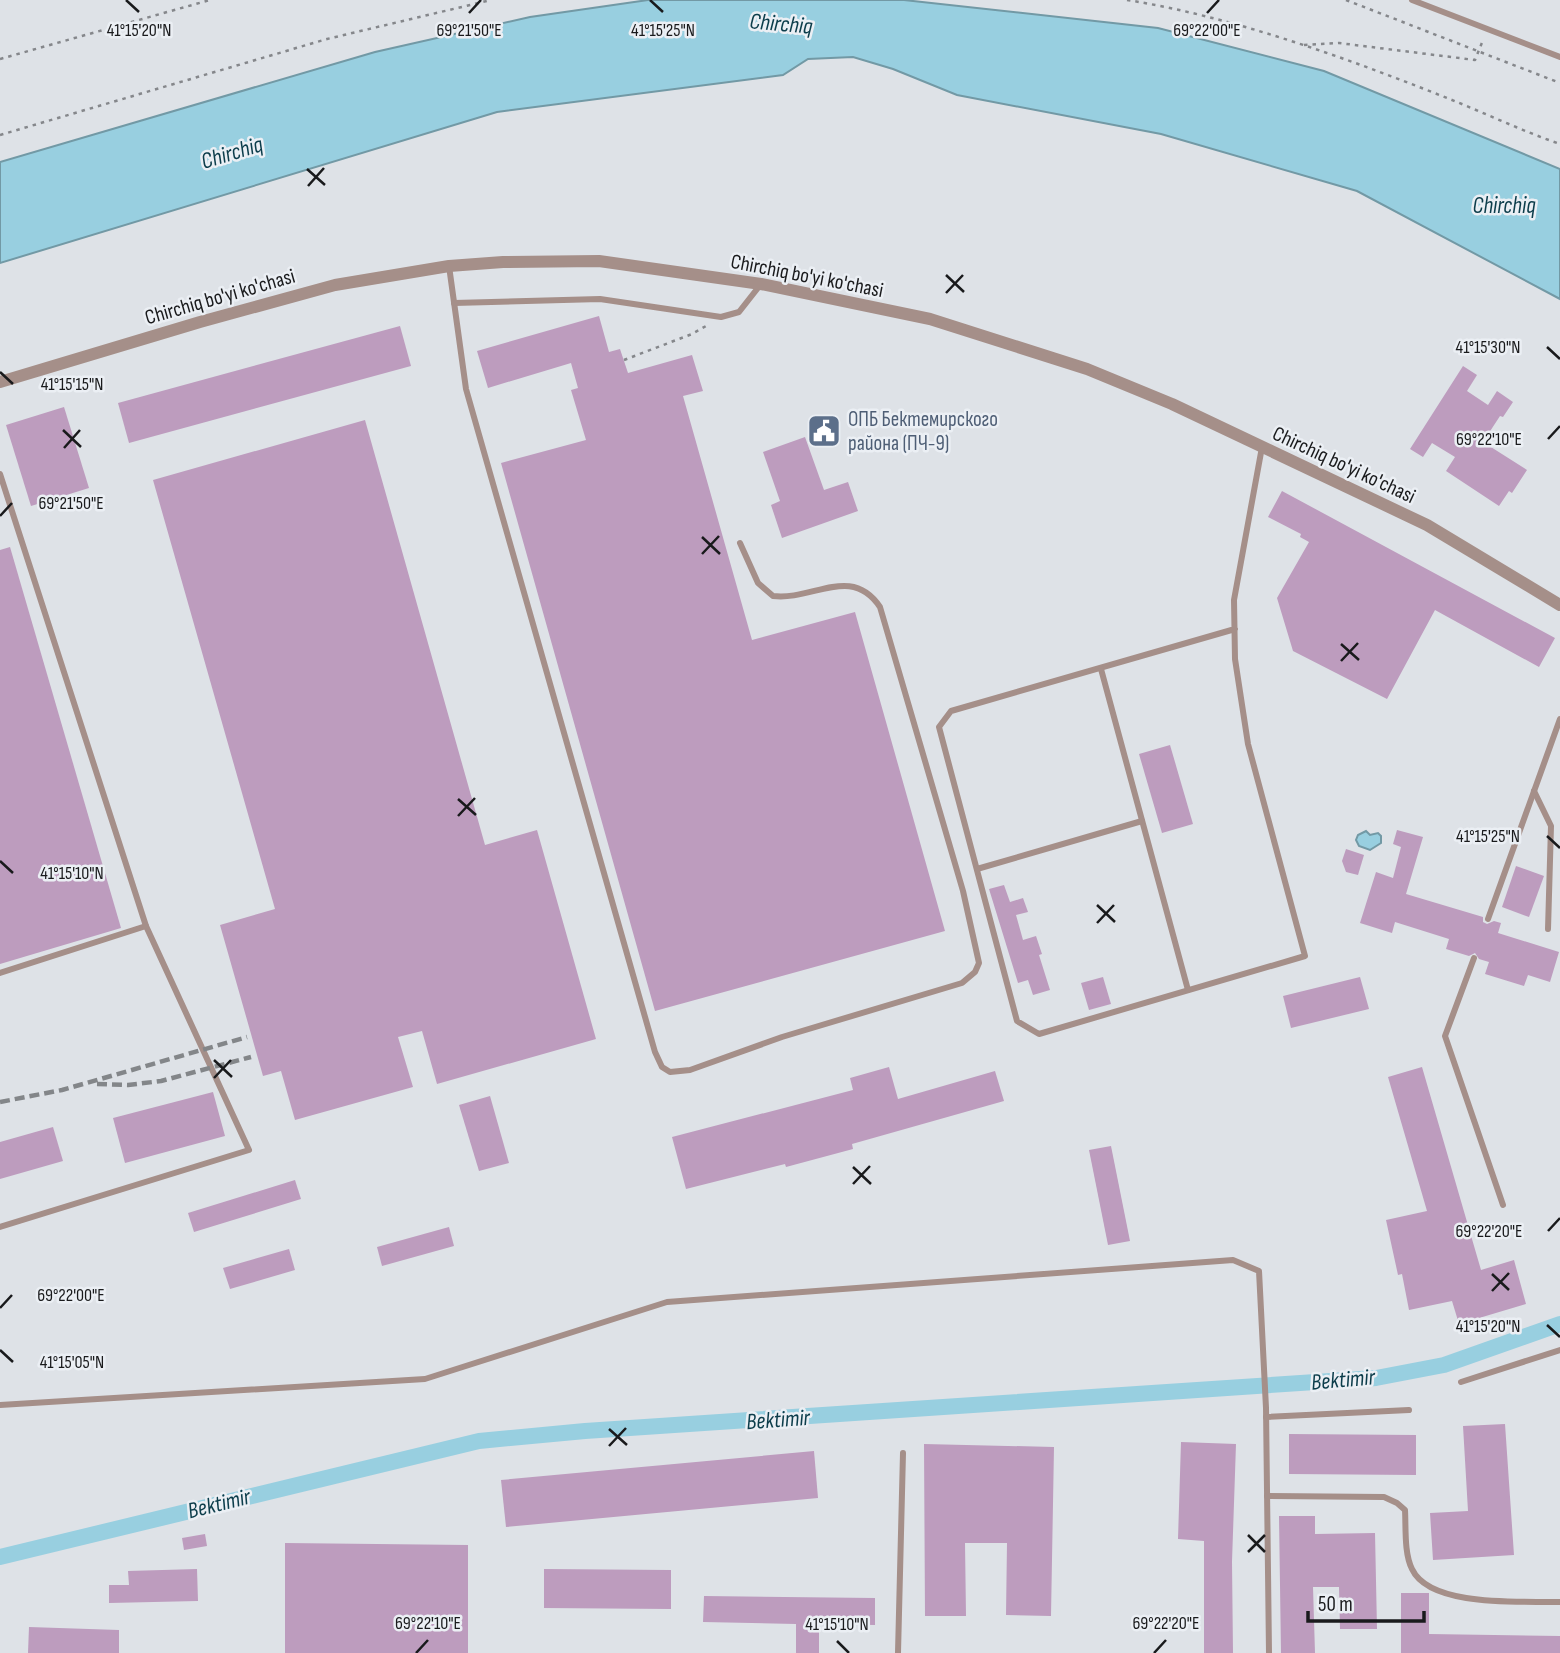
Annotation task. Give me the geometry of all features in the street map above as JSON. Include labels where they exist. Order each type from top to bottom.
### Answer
[{"type":"street","name":"Chirchiq bo'yi ko'chasi","points":[[0,382],[335,285],[449,266],[599,261],[761,284],[930,319],[1010,343],[1111,379],[1172,404],[1427,525],[1560,605]]},
{"type":"lane","points":[[1412,0],[1560,57]]},
{"type":"lane","points":[[449,266],[466,390],[655,1052],[662,1067],[670,1072],[690,1070],[782,1037],[962,983],[975,972],[979,963],[963,891],[880,607],[871,594],[847,584],[801,595],[773,596],[758,583],[740,543]]},
{"type":"lane","points":[[454,303],[600,299],[721,317],[739,312],[761,284]]},
{"type":"lane","points":[[1235,629],[951,711],[939,727],[1017,1021],[1039,1034],[1305,956],[1248,744],[1235,659],[1235,629],[1234,600],[1262,447]]},
{"type":"lane","points":[[0,474],[146,926],[249,1150],[0,1227]]},
{"type":"lane","points":[[1101,669],[1188,990]]},
{"type":"lane","points":[[1488,919],[1560,719]]},
{"type":"lane","points":[[1534,791],[1551,826],[1548,929]]},
{"type":"lane","points":[[977,869],[1142,821]]},
{"type":"lane","points":[[0,973],[146,926]]},
{"type":"lane","points":[[1474,958],[1445,1037],[1503,1205]]},
{"type":"lane","points":[[0,1405],[425,1379],[667,1302],[1233,1260],[1258,1271],[1266,1408],[1269,1653]]},
{"type":"lane","points":[[1461,1382],[1560,1350]]},
{"type":"lane","points":[[1266,1417],[1409,1410]]},
{"type":"lane","points":[[898,1653],[902,1453]]},
{"type":"lane","points":[[1267,1496],[1384,1497],[1405,1510],[1410,1563],[1413,1572],[1424,1583],[1461,1597],[1560,1602]]},
{"type":"path","points":[[0,60],[210,0]]},
{"type":"path","points":[[0,135],[327,39],[491,0]]},
{"type":"path","points":[[1127,0],[1160,5],[1301,45],[1443,96],[1560,144]]},
{"type":"path","points":[[1346,0],[1560,83]]},
{"type":"path","points":[[1301,45],[1339,43],[1475,60],[1487,28]]},
{"type":"path","points":[[624,360],[692,334],[721,317]]},
{"type":"water","name":"Chirchiq","points":[[648,0],[904,0],[1158,28],[1324,71],[1560,169],[1560,299],[1357,191],[1161,134],[957,95],[893,69],[853,57],[808,59],[783,75],[497,112],[0,263],[0,162],[375,52],[530,17]]},
{"type":"water","points":[[1366,831],[1370,835],[1378,833],[1381,836],[1381,843],[1370,850],[1359,846],[1356,840],[1358,835]]},
{"type":"building","points":[[599,316],[609,352],[620,349],[628,373],[692,355],[703,391],[683,396],[752,640],[855,612],[945,931],[655,1011],[501,463],[586,440],[571,390],[578,388],[571,363],[488,388],[477,351]]},
{"type":"building","points":[[400,326],[411,366],[129,443],[118,403]]},
{"type":"building","points":[[1463,366],[1477,375],[1467,391],[1488,405],[1497,391],[1513,402],[1483,442],[1527,470],[1512,493],[1509,491],[1499,506],[1446,471],[1455,457],[1432,443],[1423,457],[1410,449]]},
{"type":"building","points":[[64,407],[89,488],[31,506],[6,425]]},
{"type":"building","points":[[365,420],[485,845],[537,830],[596,1039],[437,1084],[422,1031],[398,1037],[413,1087],[295,1120],[281,1071],[263,1076],[220,925],[275,909],[153,480]]},
{"type":"building","points":[[805,437],[824,490],[848,482],[858,511],[782,538],[771,505],[780,501],[763,452]]},
{"type":"building","points":[[1282,491],[1555,638],[1539,667],[1435,610],[1387,699],[1293,651],[1277,598],[1309,542],[1300,537],[1301,534],[1268,517]]},
{"type":"building","points":[[10,547],[121,928],[0,964],[0,550]]},
{"type":"building","points":[[1170,745],[1193,824],[1162,833],[1139,754]]},
{"type":"building","points":[[1397,830],[1423,837],[1406,894],[1483,917],[1483,922],[1487,924],[1494,921],[1501,923],[1498,933],[1559,952],[1550,982],[1528,975],[1524,986],[1485,974],[1489,962],[1479,959],[1475,953],[1469,956],[1446,949],[1449,939],[1395,922],[1392,933],[1360,923],[1376,872],[1393,878],[1401,847],[1393,844]]},
{"type":"building","points":[[1346,849],[1364,855],[1358,875],[1346,872],[1342,861]]},
{"type":"building","points":[[1516,866],[1544,876],[1529,917],[1502,907]]},
{"type":"building","points":[[1004,885],[1010,902],[1023,898],[1028,912],[1016,915],[1023,940],[1036,936],[1050,990],[1033,995],[1028,980],[1018,983],[989,889]]},
{"type":"building","points":[[1103,977],[1111,1004],[1089,1010],[1081,983]]},
{"type":"building","points":[[1360,977],[1369,1009],[1291,1028],[1283,996]]},
{"type":"building","points":[[889,1067],[898,1099],[995,1071],[1004,1101],[852,1144],[853,1149],[686,1189],[672,1137],[853,1090],[850,1078]]},
{"type":"building","points":[[1422,1067],[1481,1270],[1514,1260],[1526,1304],[1459,1324],[1452,1301],[1409,1310],[1402,1274],[1398,1275],[1386,1220],[1427,1211],[1388,1077]]},
{"type":"building","points":[[213,1092],[225,1136],[125,1163],[113,1118]]},
{"type":"building","points":[[490,1096],[509,1163],[479,1171],[459,1105]]},
{"type":"building","points":[[53,1127],[63,1161],[0,1179],[0,1142]]},
{"type":"building","points":[[1111,1146],[1130,1241],[1108,1245],[1089,1150]]},
{"type":"building","points":[[295,1180],[301,1199],[194,1232],[188,1213]]},
{"type":"building","points":[[449,1227],[454,1246],[382,1266],[377,1247]]},
{"type":"building","points":[[289,1249],[295,1270],[230,1289],[223,1268]]},
{"type":"building","points":[[1505,1424],[1514,1555],[1433,1560],[1430,1513],[1468,1511],[1463,1426]]},
{"type":"building","points":[[1289,1434],[1416,1435],[1416,1475],[1289,1474]]},
{"type":"building","points":[[1181,1442],[1236,1444],[1232,1562],[1233,1653],[1204,1653],[1204,1541],[1178,1539]]},
{"type":"building","points":[[924,1444],[1054,1447],[1051,1616],[1006,1615],[1007,1543],[965,1543],[966,1616],[925,1616]]},
{"type":"building","points":[[814,1451],[818,1498],[506,1527],[501,1480]]},
{"type":"building","points":[[1279,1516],[1315,1516],[1315,1534],[1375,1533],[1377,1629],[1340,1629],[1339,1587],[1313,1587],[1315,1653],[1281,1653]]},
{"type":"building","points":[[205,1534],[207,1546],[184,1550],[182,1538]]},
{"type":"building","points":[[285,1543],[468,1545],[468,1653],[285,1653]]},
{"type":"building","points":[[197,1569],[198,1601],[109,1603],[109,1585],[129,1585],[128,1571]]},
{"type":"building","points":[[544,1569],[671,1570],[671,1609],[544,1608]]},
{"type":"building","points":[[1401,1593],[1429,1593],[1429,1634],[1560,1636],[1560,1653],[1401,1653]]},
{"type":"building","points":[[704,1596],[875,1598],[875,1625],[819,1624],[819,1653],[796,1653],[796,1624],[703,1622]]},
{"type":"building","points":[[29,1627],[119,1630],[119,1653],[28,1653]]},
{"type":"waterway","name":"Bektimir","points":[[0,1557],[479,1441],[585,1431],[1376,1378],[1444,1365],[1560,1324]]},
{"type":"railway","points":[[0,1102],[62,1090],[247,1037]]},
{"type":"railway","points":[[97,1084],[128,1085],[161,1081],[251,1057]]},
{"type":"place","name":"ОПБ Бектемирского района (ПЧ-9)","points":[[824,431]]}]
